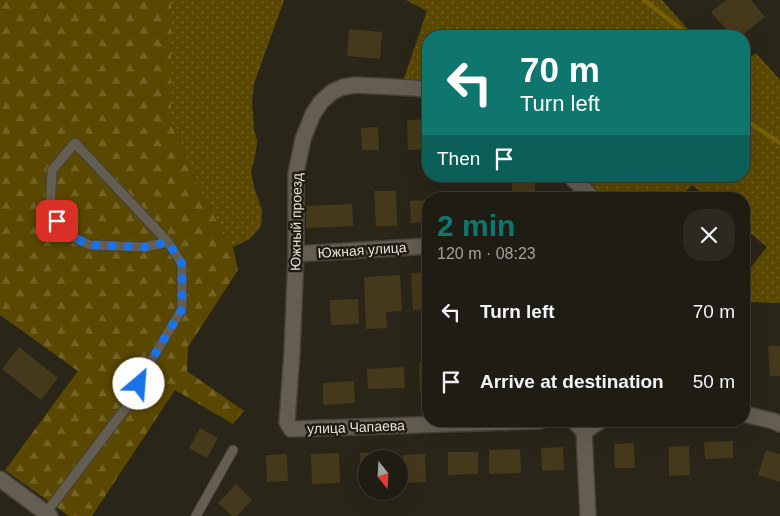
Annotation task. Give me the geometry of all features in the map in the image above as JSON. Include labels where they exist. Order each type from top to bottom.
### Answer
[{"type":"street","name":"Южный проезд","points":[[291,429],[287,422],[296,254],[296,172],[303,139],[313,114],[321,102],[332,92],[342,87],[355,85],[422,90]]},
{"type":"street","points":[[576,182],[587,192]]},
{"type":"street","name":"Южная улица","points":[[296,254],[422,246]]},
{"type":"street","points":[[750,415],[780,424]]},
{"type":"street","name":"улица Чапаева","points":[[291,429],[422,425]]},
{"type":"street","points":[[579,427],[588,516]]},
{"type":"street","points":[[0,479],[48,515]]},
{"type":"lane","points":[[48,515],[134,397],[145,371],[182,309],[182,264],[168,242],[75,143],[52,170],[50,210],[64,233],[90,245],[145,247],[168,242]]},
{"type":"lane","points":[[196,516],[233,450]]},
{"type":"green space","points":[[0,0],[171,0],[171,121],[200,192],[233,247],[238,270],[188,347],[187,371],[244,411],[233,424],[175,390],[92,516],[69,516],[5,470],[78,371],[0,315]]},
{"type":"green space","points":[[171,0],[284,0],[254,84],[252,101],[254,130],[257,140],[251,171],[262,210],[261,226],[250,239],[233,247],[200,192],[171,121]]},
{"type":"green space","points":[[406,0],[662,0],[689,30],[422,30],[422,90],[401,87],[427,11]]},
{"type":"green space","points":[[756,53],[780,80],[780,303],[750,302],[750,268],[767,247],[750,233],[750,192],[700,192],[692,185],[685,192],[599,192],[586,182],[750,182],[750,58]]},
{"type":"building","points":[[726,0],[751,0],[765,17],[749,30],[727,30],[711,12]]},
{"type":"building","points":[[349,29],[382,32],[380,59],[347,56]]},
{"type":"building","points":[[422,119],[422,149],[408,150],[407,120]]},
{"type":"building","points":[[378,127],[379,150],[362,150],[361,128]]},
{"type":"building","points":[[512,182],[535,182],[535,192],[512,192]]},
{"type":"building","points":[[374,191],[396,191],[397,226],[376,226]]},
{"type":"building","points":[[422,200],[422,222],[411,223],[410,201]]},
{"type":"building","points":[[352,204],[353,226],[306,228],[306,206]]},
{"type":"building","points":[[422,272],[422,309],[413,310],[411,273]]},
{"type":"building","points":[[400,275],[402,311],[386,312],[387,328],[366,329],[364,277]]},
{"type":"building","points":[[358,299],[359,324],[331,325],[330,300]]},
{"type":"building","points":[[768,346],[780,346],[780,376],[770,376]]},
{"type":"building","points":[[19,347],[58,378],[41,400],[2,369]]},
{"type":"building","points":[[419,363],[422,363],[422,391],[420,391]]},
{"type":"building","points":[[404,367],[405,388],[368,389],[367,369]]},
{"type":"building","points":[[354,381],[355,403],[323,405],[323,383]]},
{"type":"building","points":[[200,428],[218,438],[207,458],[189,448]]},
{"type":"building","points":[[733,441],[733,458],[705,459],[704,442]]},
{"type":"building","points":[[634,443],[635,468],[615,468],[614,444]]},
{"type":"building","points":[[689,446],[690,475],[669,476],[669,447]]},
{"type":"building","points":[[563,447],[564,470],[542,471],[541,448]]},
{"type":"building","points":[[520,449],[521,473],[489,474],[489,450]]},
{"type":"building","points":[[766,450],[780,454],[780,482],[758,475]]},
{"type":"building","points":[[448,452],[478,452],[478,474],[448,475]]},
{"type":"building","points":[[339,453],[340,483],[312,484],[311,454]]},
{"type":"building","points":[[287,454],[288,481],[267,482],[266,455]]},
{"type":"building","points":[[425,454],[426,482],[408,483],[408,455]]},
{"type":"building","points":[[236,484],[252,500],[237,516],[232,516],[218,503]]},
{"type":"waterway","points":[[644,0],[682,30]]},
{"type":"waterway","points":[[750,123],[780,143]]},
{"type":"route","points":[[57,221],[64,233],[90,245],[145,247],[168,242],[182,264],[182,309],[139,384]]}]
